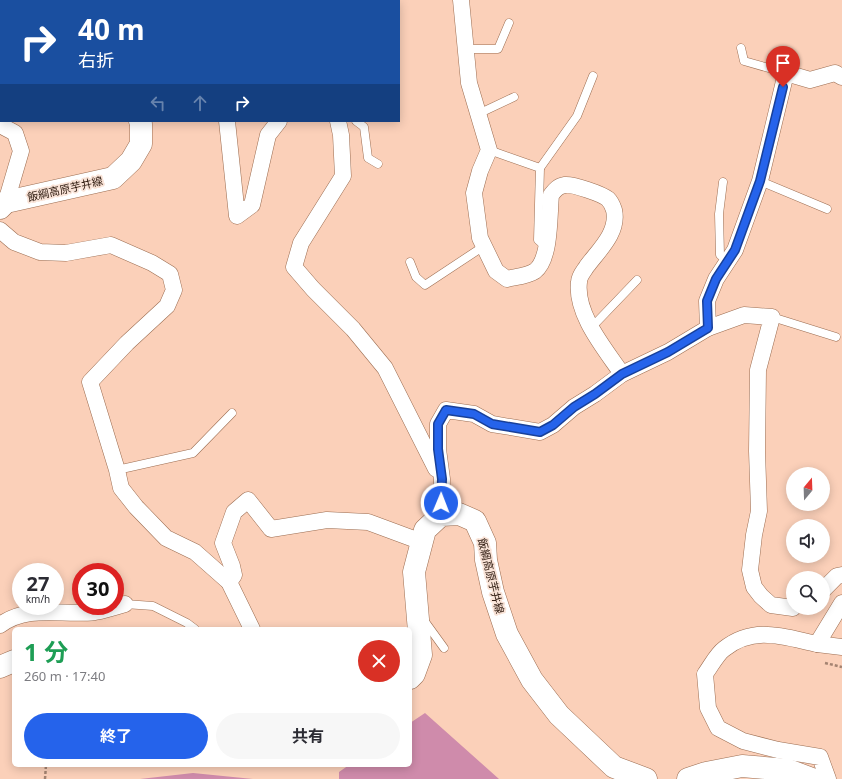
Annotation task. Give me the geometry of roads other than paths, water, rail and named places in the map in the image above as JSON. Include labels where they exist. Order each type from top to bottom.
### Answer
[{"type":"main road","name":"飯綱高原芋井線","points":[[3,205],[113,178],[131,161],[141,144],[140,122]]},
{"type":"main road","name":"飯綱高原芋井線","points":[[441,515],[459,514],[474,521],[485,543],[486,560],[507,634],[532,680],[559,715],[614,768],[646,779]]},
{"type":"main road","points":[[412,676],[421,656],[414,572],[425,530],[441,515]]},
{"type":"main road","points":[[0,667],[12,662]]},
{"type":"main road","points":[[688,779],[706,773],[742,766],[788,770],[812,779]]},
{"type":"street","points":[[461,0],[469,83],[489,150],[480,171],[474,193],[480,238],[496,271],[508,279],[535,271],[543,260],[546,248],[551,195],[556,188],[565,185],[588,190],[608,199],[614,209],[615,220],[612,233],[582,273],[578,281],[586,322],[622,374]]},
{"type":"street","points":[[708,328],[707,301],[716,279],[735,250],[760,181],[786,72],[810,80],[835,73],[842,77]]},
{"type":"street","points":[[227,122],[237,216],[252,204],[268,135],[278,122]]},
{"type":"street","points":[[338,122],[341,135],[343,176],[301,243],[294,267],[313,289],[353,329],[385,368],[442,479]]},
{"type":"street","points":[[0,125],[15,133],[21,150],[3,205]]},
{"type":"street","points":[[0,230],[14,242],[40,252],[66,253],[111,246],[152,263],[170,274],[174,290],[167,306],[127,343],[90,382],[117,470],[121,488],[136,507],[166,538],[195,552],[229,582],[251,627]]},
{"type":"street","points":[[441,515],[442,479],[438,449],[438,424],[446,410],[474,414],[492,424],[540,432],[553,425],[574,407],[622,374],[668,352],[708,328],[744,315],[772,317],[758,370],[757,451],[759,511],[754,535],[750,570],[754,587],[761,596],[771,605],[786,607]]},
{"type":"street","points":[[229,582],[234,575],[223,543],[234,512],[248,500],[271,529],[326,520],[368,522],[422,542]]},
{"type":"street","points":[[830,583],[837,576],[842,576]]},
{"type":"street","points":[[817,644],[842,602]]},
{"type":"street","points":[[0,625],[6,621],[34,612],[94,612],[125,604]]},
{"type":"street","points":[[828,779],[820,757],[778,750],[742,741],[718,728],[708,708],[705,674],[723,649],[744,637],[768,634],[817,644],[842,647]]},
{"type":"lane","points":[[466,49],[498,49],[509,23]]},
{"type":"lane","points":[[742,48],[744,61],[786,72]]},
{"type":"lane","points":[[546,248],[538,240],[540,168],[577,116],[593,76]]},
{"type":"lane","points":[[478,114],[514,98]]},
{"type":"lane","points":[[357,122],[364,127],[368,158],[378,164]]},
{"type":"lane","points":[[489,150],[540,168]]},
{"type":"lane","points":[[760,181],[828,208]]},
{"type":"lane","points":[[723,182],[719,214],[720,255],[728,261]]},
{"type":"lane","points":[[410,262],[416,278],[425,285],[484,246]]},
{"type":"lane","points":[[591,328],[636,280]]},
{"type":"lane","points":[[772,317],[836,337]]},
{"type":"lane","points":[[117,470],[193,453],[232,413]]},
{"type":"lane","points":[[125,604],[153,606],[192,627]]},
{"type":"lane","points":[[417,611],[444,648]]}]
